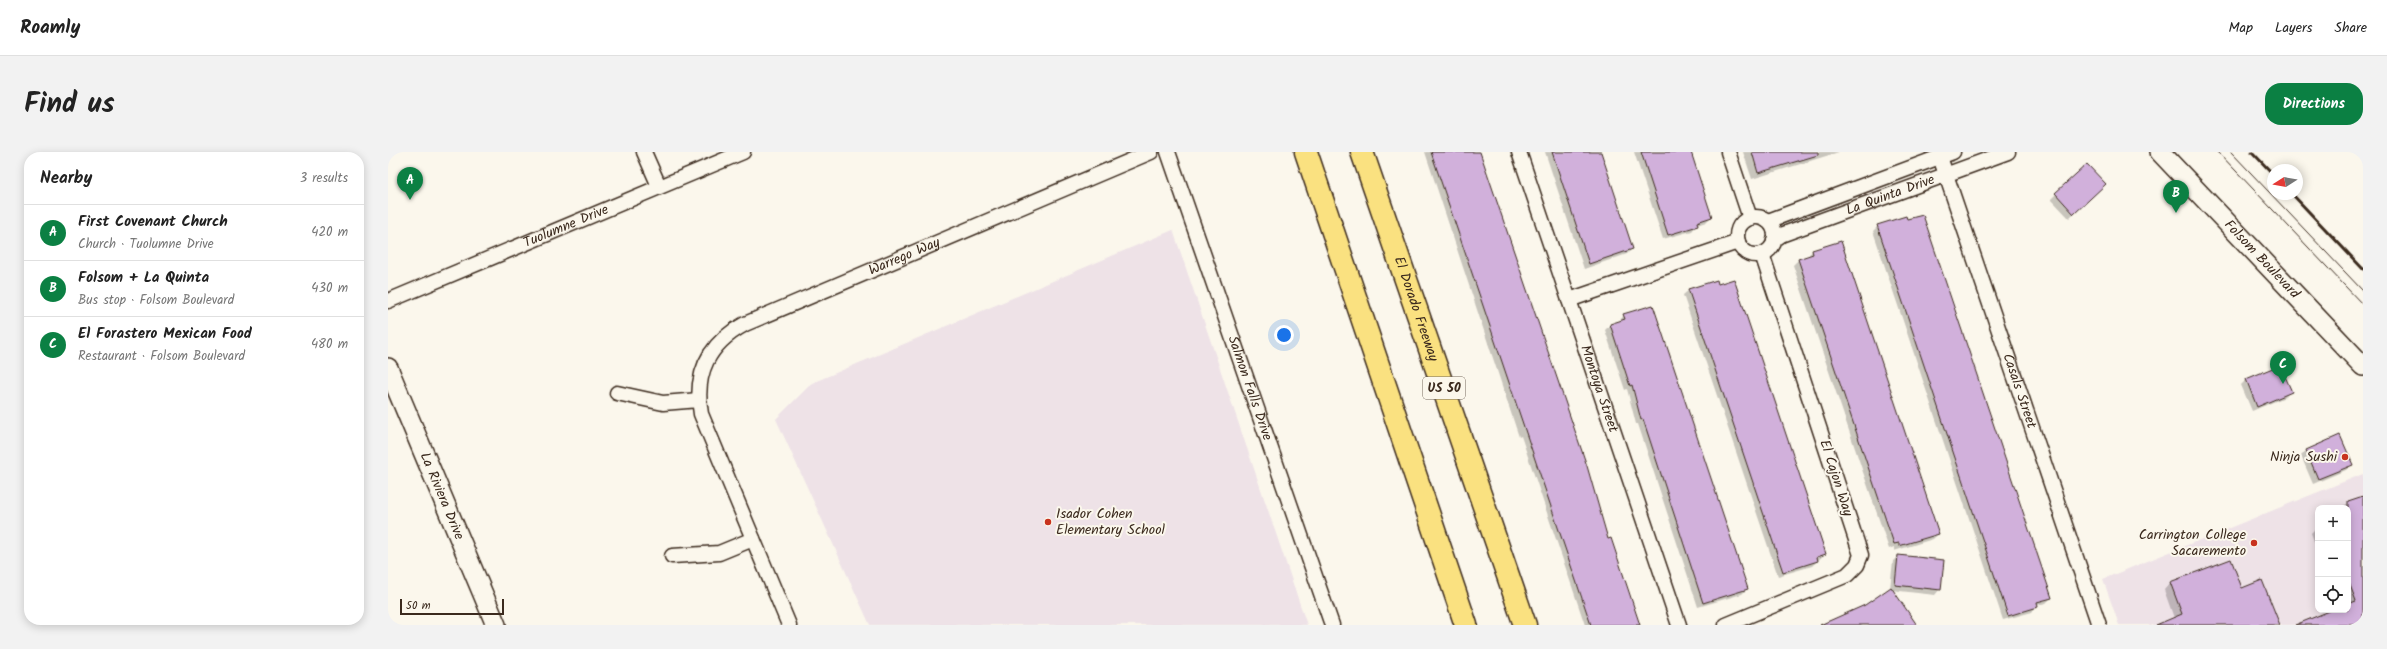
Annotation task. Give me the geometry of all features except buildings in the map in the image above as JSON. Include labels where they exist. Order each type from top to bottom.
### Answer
[{"type":"highway","points":[[1306,152],[1466,625]]},
{"type":"highway","name":"El Dorado Freeway","points":[[1362,152],[1525,625]]},
{"type":"main road","name":"Folsom Boulevard","points":[[2160,152],[2363,366]]},
{"type":"main road","name":"La Riviera Drive","points":[[388,368],[496,625]]},
{"type":"street","points":[[644,152],[659,186]]},
{"type":"street","name":"Tuolumne Drive","points":[[388,301],[743,152]]},
{"type":"street","name":"Warrego Way","points":[[789,625],[704,425],[698,400],[700,380],[707,360],[719,343],[736,329],[1151,152]]},
{"type":"street","name":"Salmon Falls Drive","points":[[1168,152],[1332,625]]},
{"type":"street","name":"Montoya Street","points":[[1519,152],[1679,625]]},
{"type":"street","points":[[1728,152],[1750,218]]},
{"type":"street","name":"La Quinta Drive","points":[[1774,240],[1781,235],[2008,152]]},
{"type":"street","name":"La Quinta Drive","points":[[1768,221],[1946,154]]},
{"type":"street","name":"Casals Street","points":[[1946,154],[1946,175],[2099,625]]},
{"type":"street","points":[[1760,217],[1768,221],[1774,231],[1774,240],[1771,247],[1762,254],[1750,254],[1745,251],[1738,242],[1739,228],[1750,218],[1760,217]]},
{"type":"street","points":[[1569,300],[1738,242]]},
{"type":"street","name":"El Cajon Way","points":[[1726,625],[1847,575],[1857,565],[1861,555],[1762,254]]},
{"type":"street","points":[[617,393],[663,403],[698,400]]},
{"type":"street","points":[[672,556],[719,553],[753,539]]},
{"type":"shaded area","name":"Isador Cohen Elementary School","points":[[1173,230],[1307,625],[870,625],[776,419],[812,383]]},
{"type":"shaded area","name":"Carrington College Sacaremento","points":[[2363,474],[2363,625],[2119,625],[2103,579]]},
{"type":"tram line","points":[[2218,152],[2363,305]]},
{"type":"tram line","points":[[2231,152],[2363,291]]},
{"type":"railway","points":[[2252,152],[2267,168]]},
{"type":"railway","points":[[2298,200],[2363,269]]},
{"type":"place","name":"First Covenant Church","points":[[410,200]]},
{"type":"place","name":"Folsom + La Quinta","points":[[2176,213]]},
{"type":"place","name":"El Forastero Mexican Food","points":[[2283,384]]},
{"type":"place","name":"Ninja Sushi","points":[[2345,457]]},
{"type":"place","name":"Isador Cohen Elementary School","points":[[1048,522]]},
{"type":"place","name":"Carrington College Sacaremento","points":[[2254,543]]}]
